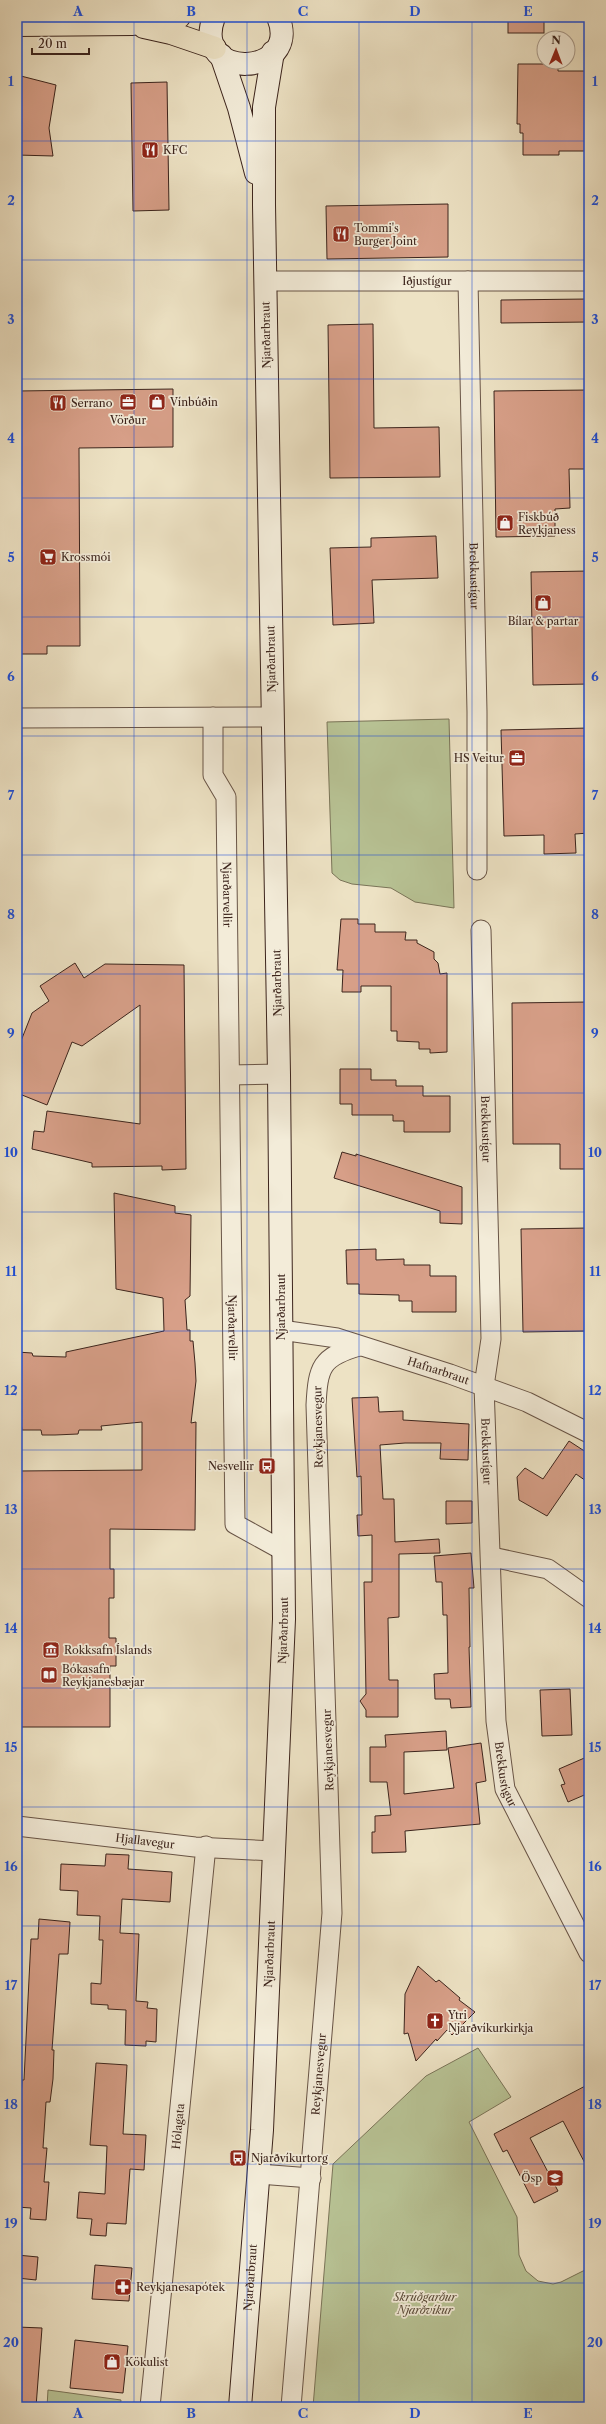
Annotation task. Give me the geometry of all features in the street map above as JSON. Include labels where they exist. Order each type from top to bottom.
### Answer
[{"type":"main road","points":[[17,25],[133,24],[179,17]]},
{"type":"main road","name":"Njarðarbraut","points":[[214,17],[211,33],[239,108],[264,205]]},
{"type":"main road","name":"Njarðarbraut","points":[[240,2407],[258,2174],[284,1619],[279,1074],[264,205],[264,107],[273,52],[281,34],[278,17]]},
{"type":"main road","points":[[133,24],[171,33],[218,51],[228,61],[248,66],[257,64],[273,52]]},
{"type":"street","name":"Iðjustígur","points":[[266,281],[589,281]]},
{"type":"street","name":"Brekkustígur","points":[[468,281],[477,712],[477,870]]},
{"type":"street","name":"Njarðarvellir","points":[[213,717],[213,776],[226,798],[235,1524],[284,1551]]},
{"type":"street","points":[[17,718],[272,717]]},
{"type":"street","name":"Brekkustígur","points":[[481,930],[491,1339],[484,1386],[492,1557],[496,1721],[505,1789],[589,1953]]},
{"type":"street","points":[[230,1075],[279,1074]]},
{"type":"street","name":"Hafnarbraut","points":[[281,1330],[307,1332],[359,1346],[484,1386],[527,1402],[589,1433]]},
{"type":"street","name":"Reykjanesvegur","points":[[291,2407],[312,2178],[332,1913],[317,1391],[318,1377],[326,1363],[337,1352],[359,1346]]},
{"type":"street","points":[[492,1557],[548,1569],[589,1598]]},
{"type":"street","name":"Hjallavegur","points":[[17,1826],[206,1846],[273,1851]]},
{"type":"street","name":"Hólagata","points":[[150,2407],[206,1846]]},
{"type":"street","points":[[258,2174],[312,2178]]},
{"type":"green space","points":[[449,719],[454,908],[415,902],[391,888],[352,884],[340,880],[332,873],[327,722]]},
{"type":"green space","name":"Skrúðgarður Njarðvíkur","points":[[478,2048],[511,2097],[469,2122],[517,2217],[519,2255],[526,2271],[538,2281],[553,2284],[561,2282],[589,2268],[589,2407],[313,2407],[333,2164],[426,2076]]},
{"type":"green space","points":[[48,2390],[121,2400],[120,2407],[47,2407]]},
{"type":"building","points":[[508,17],[544,17],[544,30],[536,30],[536,33],[508,33]]},
{"type":"building","points":[[518,64],[536,64],[536,70],[588,71],[589,151],[559,151],[559,155],[523,155],[523,133],[520,133],[520,124],[517,124]]},
{"type":"building","points":[[17,75],[56,85],[49,128],[53,156],[17,155]]},
{"type":"building","points":[[167,82],[169,210],[133,211],[131,83]]},
{"type":"building","points":[[448,204],[448,257],[327,259],[326,206]]},
{"type":"building","points":[[588,299],[589,322],[501,323],[501,300]]},
{"type":"building","points":[[373,324],[374,428],[439,427],[440,477],[330,478],[328,325]]},
{"type":"building","points":[[173,389],[173,447],[79,448],[80,646],[47,646],[47,654],[17,654],[17,391]]},
{"type":"building","points":[[589,390],[589,469],[569,469],[570,508],[555,509],[555,536],[496,537],[494,391]]},
{"type":"building","points":[[436,536],[438,578],[372,580],[374,623],[333,625],[330,548],[371,547],[371,538]]},
{"type":"building","points":[[589,571],[589,684],[533,685],[531,572]]},
{"type":"building","points":[[589,728],[589,833],[575,834],[576,853],[544,854],[544,835],[504,836],[501,730]]},
{"type":"building","points":[[341,919],[358,919],[358,924],[375,924],[375,932],[406,932],[405,940],[417,940],[417,943],[434,952],[434,959],[438,963],[440,974],[447,973],[447,1052],[430,1053],[430,1049],[419,1049],[419,1042],[397,1041],[397,1031],[391,1031],[391,986],[361,986],[361,992],[342,992],[343,970],[337,970]]},
{"type":"building","points":[[75,963],[84,978],[105,964],[184,965],[186,1169],[162,1170],[162,1166],[92,1167],[92,1163],[32,1149],[34,1131],[44,1132],[47,1111],[140,1124],[140,1005],[82,1046],[72,1042],[47,1105],[17,1093],[17,1051],[32,1013],[49,1001],[40,986]]},
{"type":"building","points":[[589,1002],[589,1169],[560,1169],[560,1144],[513,1144],[512,1003]]},
{"type":"building","points":[[340,1069],[371,1069],[371,1080],[396,1080],[396,1086],[423,1086],[423,1096],[450,1096],[450,1132],[404,1132],[404,1121],[393,1121],[393,1115],[352,1115],[352,1104],[340,1104]]},
{"type":"building","points":[[342,1152],[356,1156],[356,1154],[462,1187],[462,1224],[440,1223],[440,1211],[334,1178]]},
{"type":"building","points":[[114,1193],[175,1206],[175,1213],[191,1215],[190,1296],[185,1300],[187,1330],[190,1330],[190,1341],[193,1341],[196,1381],[191,1423],[196,1422],[195,1530],[110,1529],[110,1569],[114,1569],[114,1598],[109,1598],[109,1638],[116,1638],[116,1666],[110,1666],[110,1727],[17,1727],[17,1471],[142,1470],[142,1422],[101,1426],[102,1430],[79,1430],[78,1434],[42,1435],[41,1430],[22,1430],[21,1422],[17,1422],[17,1352],[32,1353],[33,1356],[66,1357],[66,1352],[164,1331],[163,1298],[116,1289]]},
{"type":"building","points":[[589,1228],[589,1331],[523,1332],[521,1229]]},
{"type":"building","points":[[376,1249],[376,1260],[404,1259],[404,1265],[430,1265],[430,1276],[456,1276],[456,1312],[412,1312],[412,1301],[399,1301],[399,1295],[359,1294],[359,1284],[347,1284],[346,1250]]},
{"type":"building","points":[[378,1397],[379,1412],[403,1411],[403,1420],[469,1424],[468,1460],[440,1459],[441,1443],[380,1445],[383,1499],[394,1499],[395,1542],[439,1539],[440,1553],[399,1554],[399,1617],[388,1618],[389,1680],[398,1680],[398,1717],[366,1717],[366,1710],[360,1701],[366,1694],[364,1582],[372,1582],[372,1535],[358,1536],[357,1515],[362,1515],[361,1476],[357,1477],[352,1398]]},
{"type":"building","points":[[569,1441],[589,1454],[589,1483],[576,1474],[547,1516],[519,1500],[517,1477],[525,1468],[543,1479]]},
{"type":"building","points":[[446,1501],[472,1501],[472,1523],[446,1524]]},
{"type":"building","points":[[471,1553],[474,1588],[469,1588],[471,1707],[451,1708],[450,1699],[435,1699],[434,1674],[448,1673],[447,1615],[443,1615],[442,1582],[436,1582],[434,1556]]},
{"type":"building","points":[[570,1689],[572,1735],[542,1736],[540,1690]]},
{"type":"building","points":[[446,1731],[447,1750],[404,1752],[404,1794],[454,1788],[448,1748],[481,1743],[486,1781],[476,1783],[480,1824],[405,1831],[406,1852],[372,1853],[372,1832],[375,1832],[375,1816],[391,1815],[387,1782],[370,1782],[370,1747],[386,1747],[385,1735]]},
{"type":"building","points":[[589,1756],[589,1793],[568,1802],[561,1785],[565,1784],[559,1769]]},
{"type":"building","points":[[106,1854],[129,1855],[128,1869],[172,1872],[170,1902],[122,1899],[120,1933],[139,1934],[136,2001],[148,2002],[147,2008],[157,2009],[156,2042],[146,2041],[146,2046],[125,2045],[126,2010],[108,2009],[108,2005],[91,2004],[91,1983],[101,1984],[103,1940],[99,1940],[100,1916],[77,1915],[78,1891],[60,1890],[61,1864],[105,1866]]},
{"type":"building","points":[[39,1919],[70,1922],[68,1954],[59,1954],[52,2050],[54,2050],[53,2079],[50,2102],[46,2102],[43,2148],[47,2148],[44,2182],[49,2182],[46,2220],[30,2219],[31,2208],[17,2207],[17,2134],[19,2134],[22,2080],[24,2080],[31,1939],[38,1939]]},
{"type":"building","name":"Ytri Njarðvíkurkirkja","points":[[418,1966],[436,1982],[439,1980],[460,1998],[459,2000],[475,2012],[452,2035],[447,2030],[437,2041],[436,2039],[416,2061],[408,2033],[404,2034],[405,1994]]},
{"type":"building","points":[[96,2063],[127,2065],[123,2134],[146,2135],[144,2170],[130,2169],[126,2224],[107,2223],[106,2236],[90,2235],[92,2219],[77,2218],[79,2192],[105,2194],[107,2146],[90,2145]]},
{"type":"building","points":[[589,2084],[589,2171],[563,2121],[530,2138],[558,2191],[534,2203],[507,2150],[503,2152],[494,2134]]},
{"type":"building","points":[[17,2255],[38,2257],[36,2280],[17,2278]]},
{"type":"building","points":[[95,2265],[132,2268],[129,2301],[92,2299]]},
{"type":"building","points":[[17,2327],[42,2328],[36,2407],[17,2407]]},
{"type":"building","points":[[75,2340],[128,2346],[123,2393],[70,2388]]},
{"type":"place","name":"KFC","points":[[150,150]]},
{"type":"place","name":"Tommi's Burger Joint","points":[[341,234]]},
{"type":"place","name":"Vörður","points":[[128,402]]},
{"type":"place","name":"Vínbúðin","points":[[157,402]]},
{"type":"place","name":"Serrano","points":[[58,403]]},
{"type":"place","name":"Fiskbúð Reykjaness","points":[[505,523]]},
{"type":"place","name":"Krossmói","points":[[48,557]]},
{"type":"place","name":"Bílar & partar","points":[[543,603]]},
{"type":"place","name":"HS Veitur","points":[[517,758]]},
{"type":"place","name":"Nesvellir","points":[[267,1466]]},
{"type":"place","name":"Rokksafn Íslands","points":[[51,1650]]},
{"type":"place","name":"Bókasafn Reykjanesbæjar","points":[[49,1675]]},
{"type":"place","name":"Ytri Njarðvíkurkirkja","points":[[435,2021]]},
{"type":"place","name":"Njarðvíkurtorg","points":[[238,2158]]},
{"type":"place","name":"Ösp","points":[[555,2178]]},
{"type":"place","name":"Reykjanesapótek","points":[[123,2287]]},
{"type":"place","name":"Kökulist","points":[[112,2362]]}]
